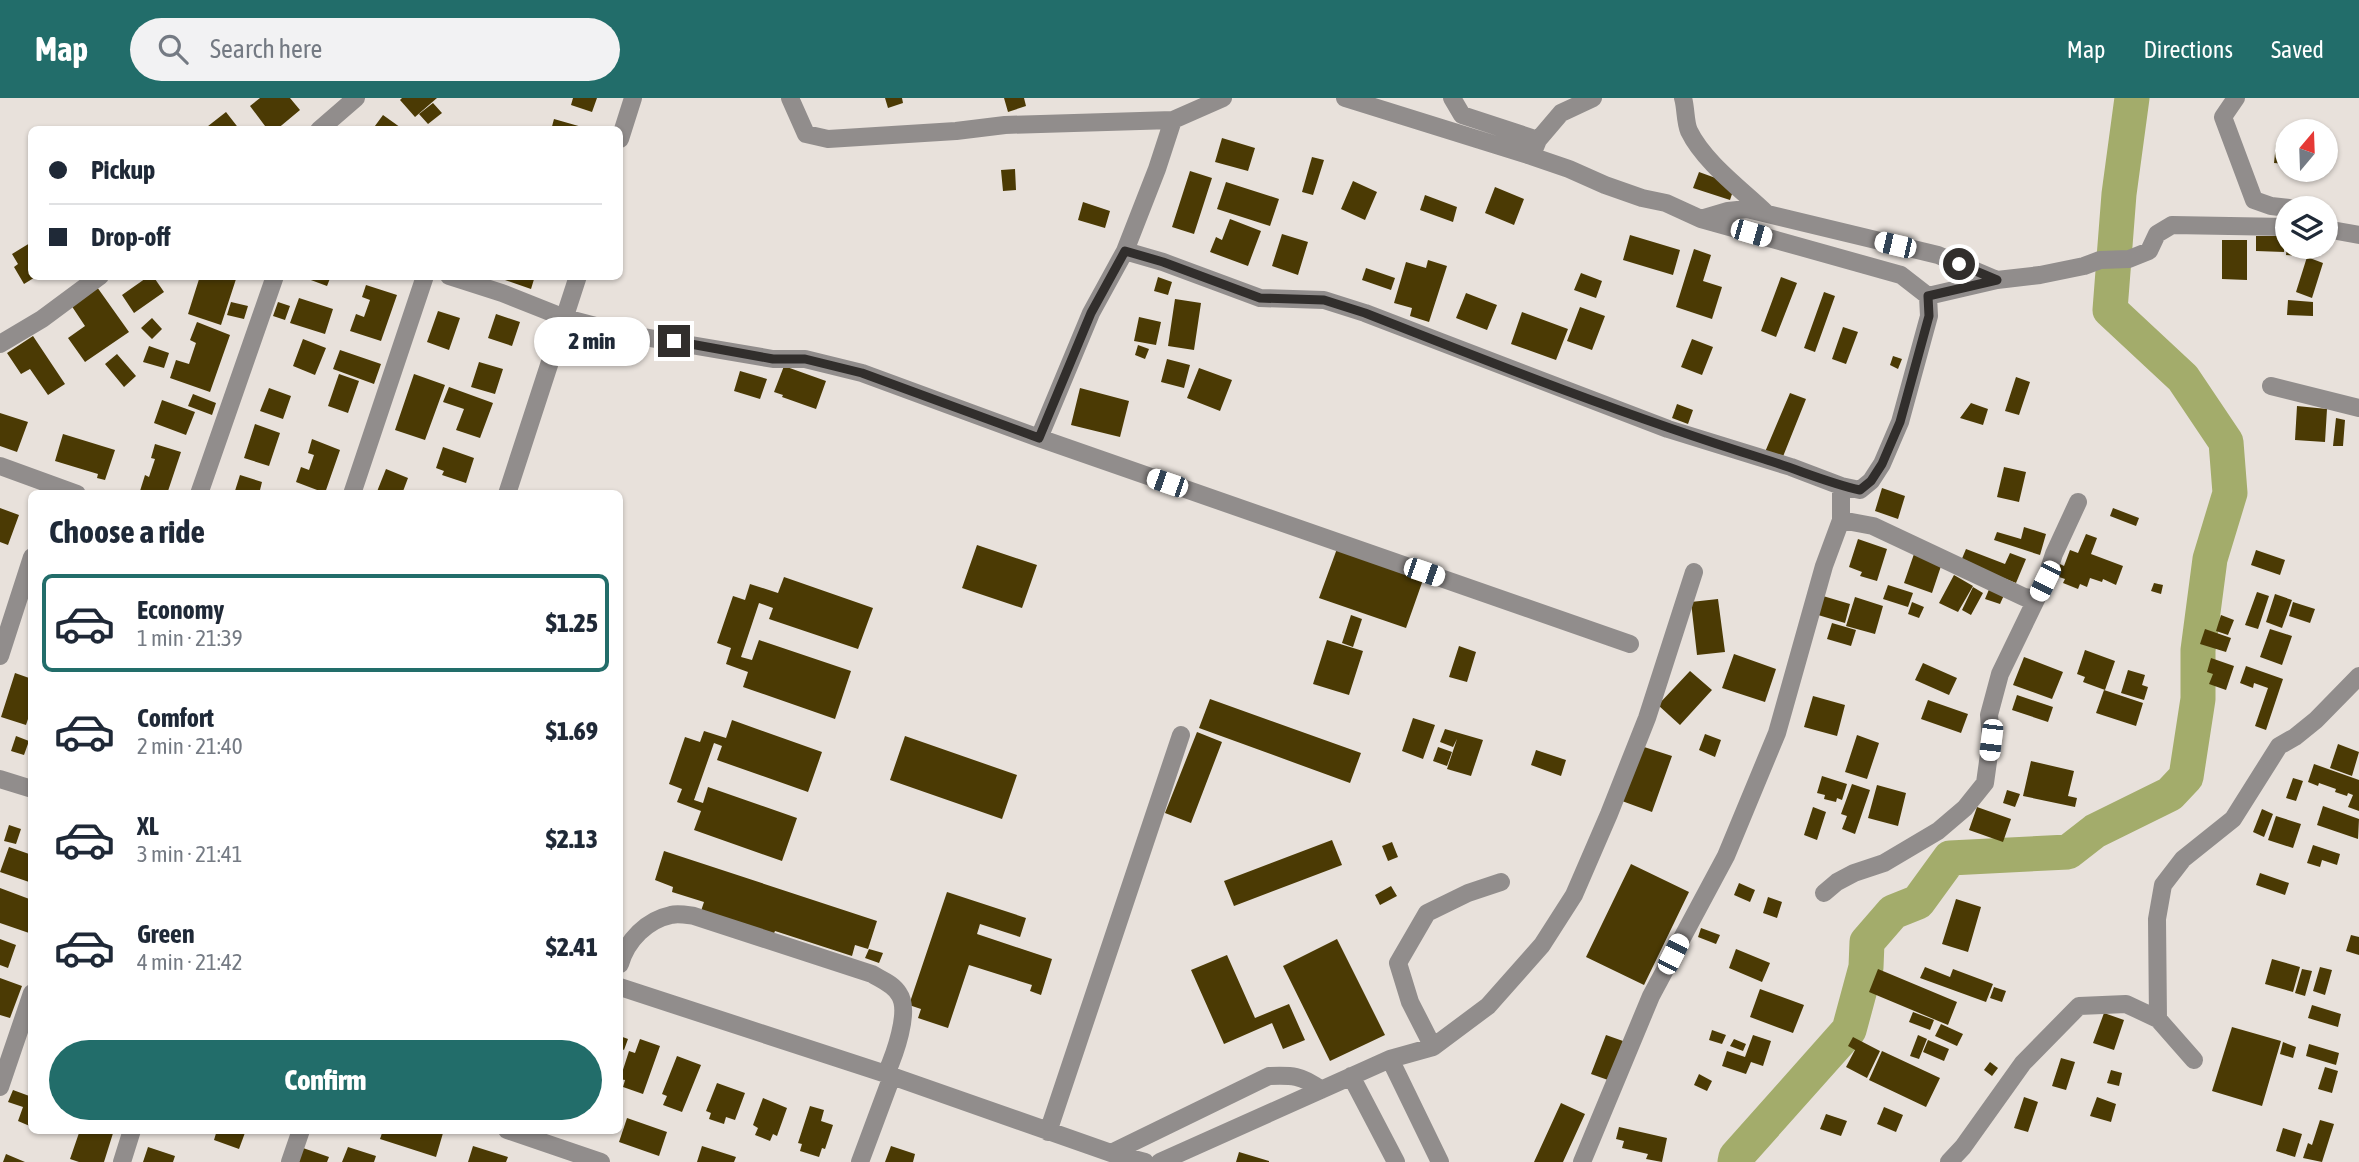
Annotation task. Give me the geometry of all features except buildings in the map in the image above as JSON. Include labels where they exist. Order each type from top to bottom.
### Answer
[{"type":"street","points":[[324,126],[356,98]]},
{"type":"street","points":[[623,130],[634,98]]},
{"type":"street","points":[[790,98],[806,134],[828,139],[956,131],[1005,125],[1173,120],[1223,98]]},
{"type":"street","points":[[1345,98],[1534,148]]},
{"type":"street","points":[[1125,251],[1163,262],[1260,298],[1324,300],[1365,313],[1656,424],[1791,467],[1841,486],[1860,490],[1871,481],[1882,464],[1900,422],[1929,316],[1928,296],[1901,275],[1701,219],[1665,202],[1605,186],[1534,148],[1462,115],[1452,98]]},
{"type":"street","points":[[1534,148],[1561,113],[1593,98]]},
{"type":"street","points":[[1683,98],[1687,109],[1687,128],[1701,150],[1767,214]]},
{"type":"street","points":[[2236,98],[2223,117],[2254,200],[2275,206]]},
{"type":"street","points":[[1039,438],[1091,313],[1125,251],[1173,120]]},
{"type":"street","points":[[1701,219],[1746,209],[1938,255],[1997,280]]},
{"type":"street","points":[[1928,296],[1997,280],[2084,266],[2100,260],[2129,259],[2149,251],[2157,234],[2172,225],[2275,227]]},
{"type":"street","points":[[2338,231],[2359,235]]},
{"type":"street","points":[[0,344],[43,319],[95,280]]},
{"type":"street","points":[[201,490],[274,280]]},
{"type":"street","points":[[353,490],[424,280]]},
{"type":"street","points":[[461,280],[565,318],[626,334],[773,359],[805,359],[851,370],[1630,644]]},
{"type":"street","points":[[508,490],[577,280]]},
{"type":"street","points":[[2270,386],[2359,408]]},
{"type":"street","points":[[0,466],[53,490]]},
{"type":"street","points":[[1582,1162],[1651,996],[1726,856],[1777,733],[1824,566],[1841,520],[1841,486]]},
{"type":"street","points":[[1824,894],[1837,882],[1884,863],[1938,831],[1965,808],[1985,783],[1991,740],[1989,716],[2000,674],[2078,502]]},
{"type":"street","points":[[1841,520],[1874,526],[2024,597],[2036,599]]},
{"type":"street","points":[[0,656],[28,569]]},
{"type":"street","points":[[1160,1162],[1390,1059],[1433,1047],[1488,1006],[1542,945],[1574,895],[1647,718],[1694,572]]},
{"type":"street","points":[[2158,1018],[2157,919],[2163,885],[2183,859],[2233,819],[2279,746],[2316,720],[2359,677]]},
{"type":"street","points":[[1048,1132],[1181,736]]},
{"type":"street","points":[[0,779],[28,788]]},
{"type":"street","points":[[1433,1047],[1410,1002],[1398,963],[1427,912],[1468,893],[1501,882]]},
{"type":"street","points":[[623,959],[636,935],[656,920],[674,914],[694,916],[872,974],[891,985],[901,996],[904,1016],[889,1075],[860,1162]]},
{"type":"street","points":[[623,988],[889,1075],[1048,1132],[1145,1162]]},
{"type":"street","points":[[1949,1162],[1963,1147],[2023,1063],[2079,1006],[2126,1004],[2158,1018],[2194,1060]]},
{"type":"street","points":[[0,1087],[28,1005]]},
{"type":"street","points":[[1390,1059],[1440,1162]]},
{"type":"street","points":[[1111,1153],[1269,1076],[1292,1075],[1311,1082],[1321,1090]]},
{"type":"street","points":[[1351,1076],[1396,1162]]},
{"type":"street","points":[[121,1162],[131,1134]]},
{"type":"street","points":[[290,1162],[300,1134]]},
{"type":"street","points":[[519,1134],[601,1162]]},
{"type":"waterway","points":[[1735,1162],[1736,1157],[1849,1030],[1866,967],[1867,942],[1893,912],[1918,902],[1950,858],[2068,852],[2095,831],[2170,794],[2186,777],[2198,699],[2198,650],[2210,559],[2230,493],[2226,442],[2183,378],[2110,310],[2119,194],[2132,98]]},
{"type":"route","points":[[674,341],[773,359],[805,359],[862,373],[1039,438],[1091,313],[1125,251],[1163,262],[1260,298],[1324,300],[1365,313],[1668,429],[1860,490],[1871,481],[1882,464],[1900,422],[1929,316],[1928,296],[1997,280],[1959,264]]}]
